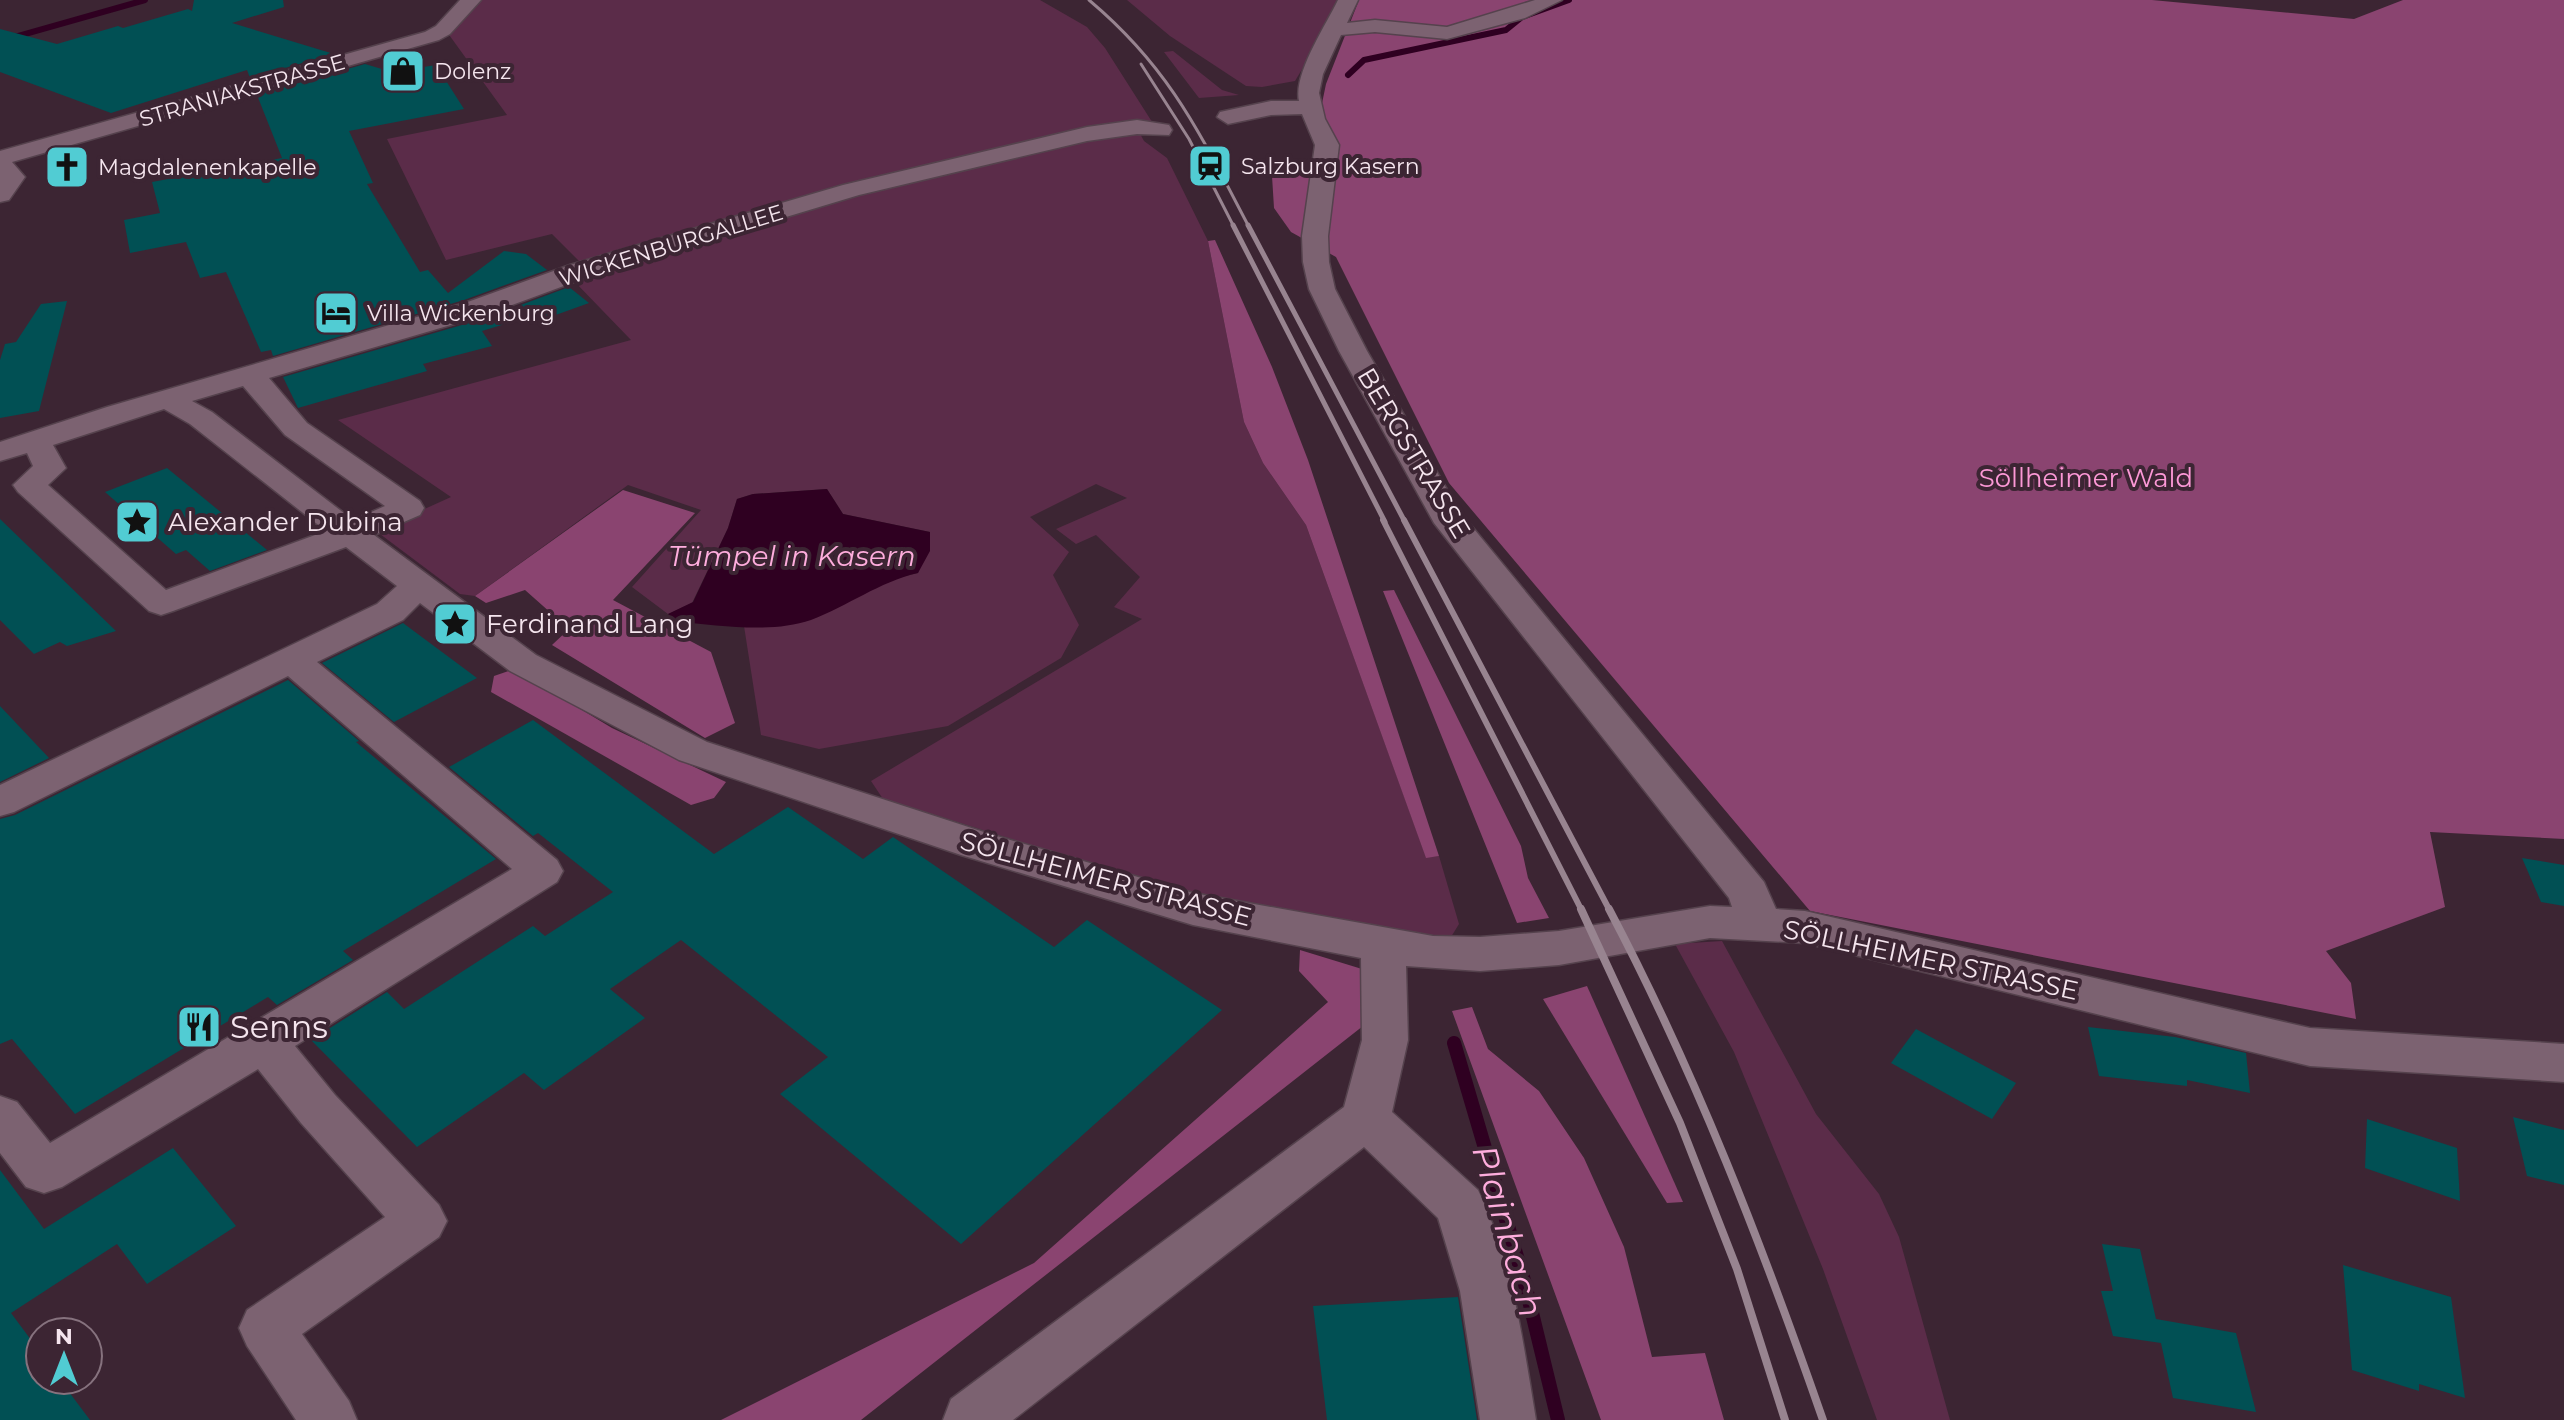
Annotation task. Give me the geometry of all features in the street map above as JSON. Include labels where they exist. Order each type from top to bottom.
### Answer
[{"type":"street","name":"STRANIAKSTRASSE","points":[[0,160],[432,36],[443,30],[471,0]]},
{"type":"street","points":[[1227,108],[1271,108],[1310,100],[1312,74],[1348,0]]},
{"type":"street","points":[[1335,30],[1375,26],[1447,33],[1481,26],[1552,0]]},
{"type":"street","name":"BERGSTRASSE","points":[[1310,100],[1327,145],[1315,236],[1316,262],[1322,289],[1353,351],[1446,516],[1749,893],[1759,924]]},
{"type":"street","name":"WICKENBURGALLEE","points":[[168,399],[475,309],[579,271],[852,190],[1087,134],[1137,127],[1161,130]]},
{"type":"street","points":[[0,160],[13,177],[0,195]]},
{"type":"street","points":[[36,441],[50,468],[29,485],[161,604],[350,534],[408,508],[296,429],[250,375]]},
{"type":"street","points":[[0,452],[168,399]]},
{"type":"street","name":"SÖLLHEIMER STRASSE","points":[[168,399],[201,418],[523,663],[693,751],[976,845],[1193,909],[1433,953],[1480,954],[1559,948],[1710,922],[1805,927],[2310,1047],[2564,1063]]},
{"type":"street","points":[[0,802],[127,731],[293,661],[390,612],[418,585]]},
{"type":"street","points":[[0,1116],[44,1172],[264,1042],[542,871],[293,661]]},
{"type":"street","points":[[971,1418],[1366,1118],[1385,1040],[1383,946]]},
{"type":"street","points":[[264,1042],[318,1109],[421,1221],[266,1328],[329,1420]]},
{"type":"street","points":[[1366,1118],[1460,1206],[1487,1291],[1508,1420]]},
{"type":"shaded area","points":[[476,0],[1040,0],[1087,27],[1105,48],[1154,125],[1137,128],[1144,141],[1167,158],[1208,241],[1244,422],[1263,463],[1306,525],[1426,857],[1439,856],[1459,924],[1451,937],[1378,930],[1235,903],[1093,864],[883,799],[871,781],[1142,619],[1114,607],[1140,577],[1096,535],[1076,544],[1056,529],[1127,498],[1096,484],[1030,517],[1069,552],[1053,575],[1079,625],[1061,658],[948,726],[819,749],[761,735],[744,626],[780,625],[893,579],[918,573],[930,532],[843,514],[827,489],[753,494],[737,499],[728,528],[692,603],[668,614],[632,587],[701,510],[628,485],[475,596],[460,594],[376,531],[451,497],[338,420],[631,340],[573,280],[592,274],[552,234],[446,260],[387,139],[507,115],[447,32]]},
{"type":"shaded area","points":[[1127,0],[1337,0],[1316,46],[1295,81],[1262,87],[1246,86],[1170,36]]},
{"type":"shaded area","points":[[1173,51],[1222,90],[1239,95],[1199,98],[1164,52]]},
{"type":"shaded area","points":[[1722,941],[1816,1114],[1879,1194],[1899,1237],[1950,1420],[1877,1420],[1823,1269],[1734,1052],[1675,944]]},
{"type":"green space","name":"Söllheimer Wald","points":[[1359,0],[2152,0],[2354,19],[2403,0],[2564,0],[2564,839],[2430,832],[2445,907],[2326,951],[2351,983],[2356,1019],[1810,911],[1449,483],[1336,257],[1291,232],[1274,208],[1272,176],[1305,165],[1335,146],[1320,113],[1326,84]]},
{"type":"green space","points":[[1215,240],[1272,367],[1308,460],[1439,856],[1426,858],[1306,525],[1263,463],[1244,422],[1208,241]]},
{"type":"green space","points":[[623,490],[695,513],[613,600],[711,652],[735,723],[705,738],[552,645],[569,629],[525,590],[486,603],[475,596]]},
{"type":"green space","points":[[1394,590],[1521,846],[1528,878],[1549,918],[1517,923],[1383,591]]},
{"type":"green space","points":[[514,669],[612,728],[726,782],[714,798],[691,805],[491,692],[494,676]]},
{"type":"green space","points":[[1300,950],[1362,969],[1363,1026],[861,1420],[721,1420],[1034,1263],[1328,1002],[1299,971]]},
{"type":"green space","points":[[1587,986],[1683,1202],[1667,1203],[1543,999]]},
{"type":"green space","points":[[1472,1007],[1488,1049],[1539,1091],[1584,1158],[1624,1247],[1652,1357],[1705,1353],[1724,1420],[1601,1420],[1452,1011]]},
{"type":"water","name":"Tümpel in Kasern","points":[[827,489],[843,514],[930,532],[930,551],[918,573],[890,582],[811,620],[779,627],[677,622],[668,614],[693,602],[728,528],[737,499],[753,494]]},
{"type":"building","points":[[194,0],[283,0],[284,7],[232,23],[334,54],[250,78],[247,70],[111,113],[0,72],[0,29],[57,44],[118,26],[123,28],[188,9],[192,11]]},
{"type":"building","points":[[365,64],[392,72],[436,65],[464,109],[349,131],[373,183],[367,184],[420,272],[428,270],[448,293],[504,251],[526,254],[547,270],[464,300],[273,356],[271,350],[261,352],[226,272],[200,278],[186,242],[130,253],[124,220],[160,213],[152,182],[282,158],[257,95]]},
{"type":"building","points":[[569,287],[589,303],[539,321],[532,316],[482,331],[492,346],[423,364],[427,371],[298,408],[283,377],[486,318]]},
{"type":"building","points":[[67,301],[39,411],[0,418],[0,360],[5,344],[16,342],[41,304]]},
{"type":"building","points":[[167,468],[267,550],[210,571],[186,550],[176,554],[105,492]]},
{"type":"building","points":[[0,519],[116,631],[67,646],[60,642],[34,654],[0,620]]},
{"type":"building","points":[[403,623],[477,678],[394,722],[322,663]]},
{"type":"building","points":[[288,680],[359,741],[356,742],[496,859],[343,951],[353,960],[277,1005],[268,997],[75,1114],[12,1039],[0,1044],[0,819],[15,815]]},
{"type":"building","points":[[0,706],[49,758],[0,782]]},
{"type":"building","points":[[533,720],[714,854],[788,807],[863,859],[893,837],[1054,947],[1087,920],[1222,1010],[961,1244],[780,1094],[828,1057],[681,940],[610,989],[645,1018],[544,1090],[524,1073],[417,1147],[311,1040],[387,992],[404,1009],[533,926],[545,936],[613,892],[538,833],[533,836],[449,767]]},
{"type":"building","points":[[2522,858],[2564,865],[2564,906],[2541,902]]},
{"type":"building","points":[[2088,1027],[2175,1037],[2246,1053],[2250,1093],[2187,1080],[2187,1086],[2099,1076]]},
{"type":"building","points":[[1916,1029],[2016,1083],[1992,1119],[1891,1063]]},
{"type":"building","points":[[2513,1117],[2564,1130],[2564,1185],[2527,1176]]},
{"type":"building","points":[[2367,1119],[2457,1148],[2460,1201],[2365,1168]]},
{"type":"building","points":[[173,1148],[236,1226],[147,1284],[117,1244],[11,1313],[24,1330],[24,1396],[72,1396],[90,1420],[0,1420],[0,1170],[44,1229]]},
{"type":"building","points":[[2102,1244],[2140,1249],[2156,1319],[2236,1333],[2256,1412],[2173,1398],[2161,1343],[2113,1336],[2101,1291],[2113,1291]]},
{"type":"building","points":[[2343,1265],[2451,1297],[2465,1398],[2419,1384],[2419,1391],[2352,1370]]},
{"type":"building","points":[[1458,1297],[1477,1420],[1327,1420],[1313,1306]]},
{"type":"waterway","points":[[0,41],[145,0]]},
{"type":"waterway","points":[[1348,75],[1364,60],[1506,30],[1522,17],[1569,0]]},
{"type":"waterway","name":"Plainbach","points":[[1454,1043],[1525,1284],[1558,1420]]},
{"type":"railway","points":[[1089,0],[1142,52],[1163,78],[1198,132],[1249,227]]},
{"type":"railway","points":[[1141,64],[1189,139],[1234,227]]},
{"type":"railway","points":[[1233,225],[1385,522]]},
{"type":"railway","points":[[1248,225],[1405,522]]},
{"type":"railway","points":[[1383,520],[1581,909]]},
{"type":"railway","points":[[1404,520],[1610,911]]},
{"type":"railway","points":[[1581,909],[1680,1123],[1737,1269],[1785,1420]]},
{"type":"railway","points":[[1609,909],[1671,1034],[1726,1161],[1823,1420]]},
{"type":"place","name":"Dolenz","points":[[403,71]]},
{"type":"place","name":"Salzburg Kasern","points":[[1210,166]]},
{"type":"place","name":"Magdalenenkapelle","points":[[67,167]]},
{"type":"place","name":"Villa Wickenburg","points":[[336,313]]},
{"type":"place","name":"Alexander Dubina","points":[[137,522]]},
{"type":"place","name":"Ferdinand Lang","points":[[455,624]]},
{"type":"place","name":"Senns","points":[[199,1027]]}]
